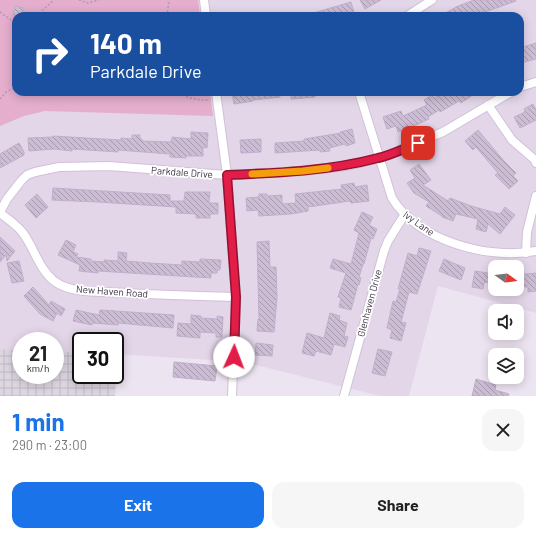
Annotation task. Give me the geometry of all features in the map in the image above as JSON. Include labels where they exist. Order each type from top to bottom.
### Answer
[{"type":"street","points":[[204,0],[206,12]]},
{"type":"street","points":[[413,12],[432,0]]},
{"type":"street","points":[[524,86],[536,82]]},
{"type":"street","points":[[217,96],[227,175],[236,297],[232,396]]},
{"type":"street","name":"Ivy Lane","points":[[360,96],[392,198],[398,208],[428,231],[466,248],[491,253],[526,253],[536,251]]},
{"type":"street","name":"Parkdale Drive","points":[[0,213],[7,199],[27,175],[59,167],[109,166],[227,175],[303,171],[347,166],[380,158],[443,132],[504,96]]},
{"type":"street","points":[[488,105],[512,140],[535,160],[536,163]]},
{"type":"street","points":[[526,253],[526,232],[536,196]]},
{"type":"street","name":"New Haven Road","points":[[0,213],[12,221],[22,231],[49,277],[67,288],[99,292],[236,297]]},
{"type":"street","name":"Glenhaven Drive","points":[[344,396],[384,251],[388,241],[405,214]]},
{"type":"path","points":[[40,12],[54,0]]},
{"type":"path","points":[[79,0],[88,3],[99,0]]},
{"type":"path","points":[[168,12],[169,0]]},
{"type":"path","points":[[0,12],[12,21]]},
{"type":"path","points":[[0,99],[6,92],[12,89]]},
{"type":"path","points":[[184,96],[201,101],[217,96]]},
{"type":"shaded area","points":[[0,0],[536,0],[536,313],[524,310],[524,304],[503,304],[438,286],[409,396],[380,396],[244,362],[124,355],[124,332],[72,332],[72,352],[64,352],[64,332],[12,332],[12,350],[0,349]]},
{"type":"shaded area","points":[[0,0],[198,0],[200,12],[12,12],[12,96],[210,96],[213,116],[45,111],[24,116],[0,126]]},
{"type":"shaded area","points":[[0,349],[12,350],[12,384],[64,384],[64,352],[72,352],[72,384],[116,384],[115,396],[0,396]]},
{"type":"building","points":[[360,0],[381,0],[365,9]]},
{"type":"building","points":[[474,0],[516,1],[485,12],[447,12]]},
{"type":"building","points":[[351,2],[354,12],[317,12]]},
{"type":"building","points":[[15,6],[24,8],[23,12],[14,12]]},
{"type":"building","points":[[536,43],[536,59],[524,62],[524,47]]},
{"type":"building","points":[[233,96],[280,96],[280,97],[234,104]]},
{"type":"building","points":[[291,96],[315,96],[315,97],[291,99]]},
{"type":"building","points":[[430,96],[434,98],[437,96],[471,96],[461,103],[459,101],[440,112],[439,110],[428,117],[429,119],[407,129],[398,132],[396,126],[387,129],[383,117],[401,111],[403,116],[427,105],[424,100]]},
{"type":"building","points":[[533,104],[536,110],[536,120],[520,128],[514,117],[525,112],[524,109]]},
{"type":"building","points":[[352,129],[355,143],[346,146],[345,144],[329,148],[330,151],[320,152],[320,150],[275,153],[275,143],[304,141],[304,139],[341,133],[340,132]]},
{"type":"building","points":[[478,130],[516,173],[513,176],[518,181],[509,189],[495,175],[498,173],[476,147],[473,150],[465,141]]},
{"type":"building","points":[[191,132],[208,133],[207,148],[203,147],[203,156],[186,156],[186,158],[170,157],[170,154],[118,150],[118,152],[72,149],[72,151],[54,149],[29,151],[28,138],[53,136],[121,140],[121,138],[132,139],[132,135],[140,135],[140,139],[142,139],[142,141],[171,142],[172,137],[191,139]]},
{"type":"building","points":[[261,139],[261,152],[241,153],[240,140]]},
{"type":"building","points":[[19,143],[24,155],[0,168],[0,154]]},
{"type":"building","points":[[419,164],[431,180],[423,185],[448,201],[450,198],[471,206],[500,214],[505,207],[515,215],[500,234],[488,224],[486,232],[476,229],[478,219],[456,214],[453,221],[442,217],[426,206],[429,202],[414,193],[407,183],[415,178],[410,170]]},
{"type":"building","points":[[354,183],[355,187],[367,185],[369,201],[351,203],[350,201],[308,207],[308,211],[291,214],[259,216],[258,210],[247,211],[246,198],[259,197],[259,194],[267,194],[267,196],[282,195],[282,204],[296,203],[295,194],[342,189],[341,185]]},
{"type":"building","points":[[53,188],[170,195],[170,201],[184,201],[185,192],[210,192],[209,203],[218,203],[218,214],[210,214],[210,218],[196,218],[196,214],[176,213],[176,207],[52,200]]},
{"type":"building","points":[[37,194],[48,207],[36,218],[25,205]]},
{"type":"building","points":[[362,212],[373,217],[369,225],[377,229],[373,239],[371,238],[351,310],[339,307],[341,298],[338,297],[346,273],[330,268],[333,259],[351,264],[359,233],[354,230]]},
{"type":"building","points":[[0,237],[15,251],[7,261],[6,255],[0,262]]},
{"type":"building","points":[[66,240],[76,245],[73,252],[78,254],[76,257],[91,259],[91,261],[118,261],[118,252],[127,253],[126,261],[150,263],[182,265],[182,261],[200,262],[200,259],[221,260],[220,270],[217,270],[217,273],[211,273],[211,278],[79,271],[80,265],[58,255]]},
{"type":"building","points":[[269,241],[270,267],[276,267],[277,297],[274,332],[257,331],[259,319],[257,242]]},
{"type":"building","points":[[419,248],[431,251],[417,294],[409,292],[401,322],[406,323],[401,341],[390,338],[392,330],[387,328],[393,301],[396,302],[400,289],[398,289],[408,253],[417,256]]},
{"type":"building","points":[[444,259],[465,268],[461,280],[439,271]]},
{"type":"building","points":[[19,261],[24,281],[12,283],[7,263]]},
{"type":"building","points":[[475,271],[488,273],[488,282],[484,282],[483,289],[472,287]]},
{"type":"building","points":[[536,273],[536,291],[528,292],[528,287],[524,287],[524,274]]},
{"type":"building","points":[[33,287],[49,305],[51,301],[65,309],[61,316],[57,313],[53,321],[40,314],[24,296]]},
{"type":"building","points":[[76,310],[99,315],[100,310],[174,315],[173,328],[118,323],[118,325],[92,323],[92,325],[73,321]]},
{"type":"building","points":[[330,313],[340,316],[339,320],[347,323],[344,336],[348,337],[345,347],[334,344],[331,355],[316,351],[314,356],[302,353],[307,333],[324,338]]},
{"type":"building","points":[[191,315],[201,316],[201,318],[217,319],[217,316],[223,317],[222,337],[216,337],[216,333],[200,332],[200,338],[177,336],[178,323],[191,324]]},
{"type":"building","points":[[256,343],[273,345],[272,356],[255,355]]},
{"type":"building","points":[[378,349],[392,352],[385,376],[372,373]]},
{"type":"building","points":[[174,362],[217,366],[215,381],[173,377]]},
{"type":"building","points":[[476,379],[488,383],[488,384],[496,385],[495,390],[509,394],[508,396],[472,396]]},
{"type":"slow traffic","points":[[252,174],[328,168]]},
{"type":"route","points":[[234,357],[236,297],[227,175],[303,171],[347,166],[380,158],[418,143]]}]
